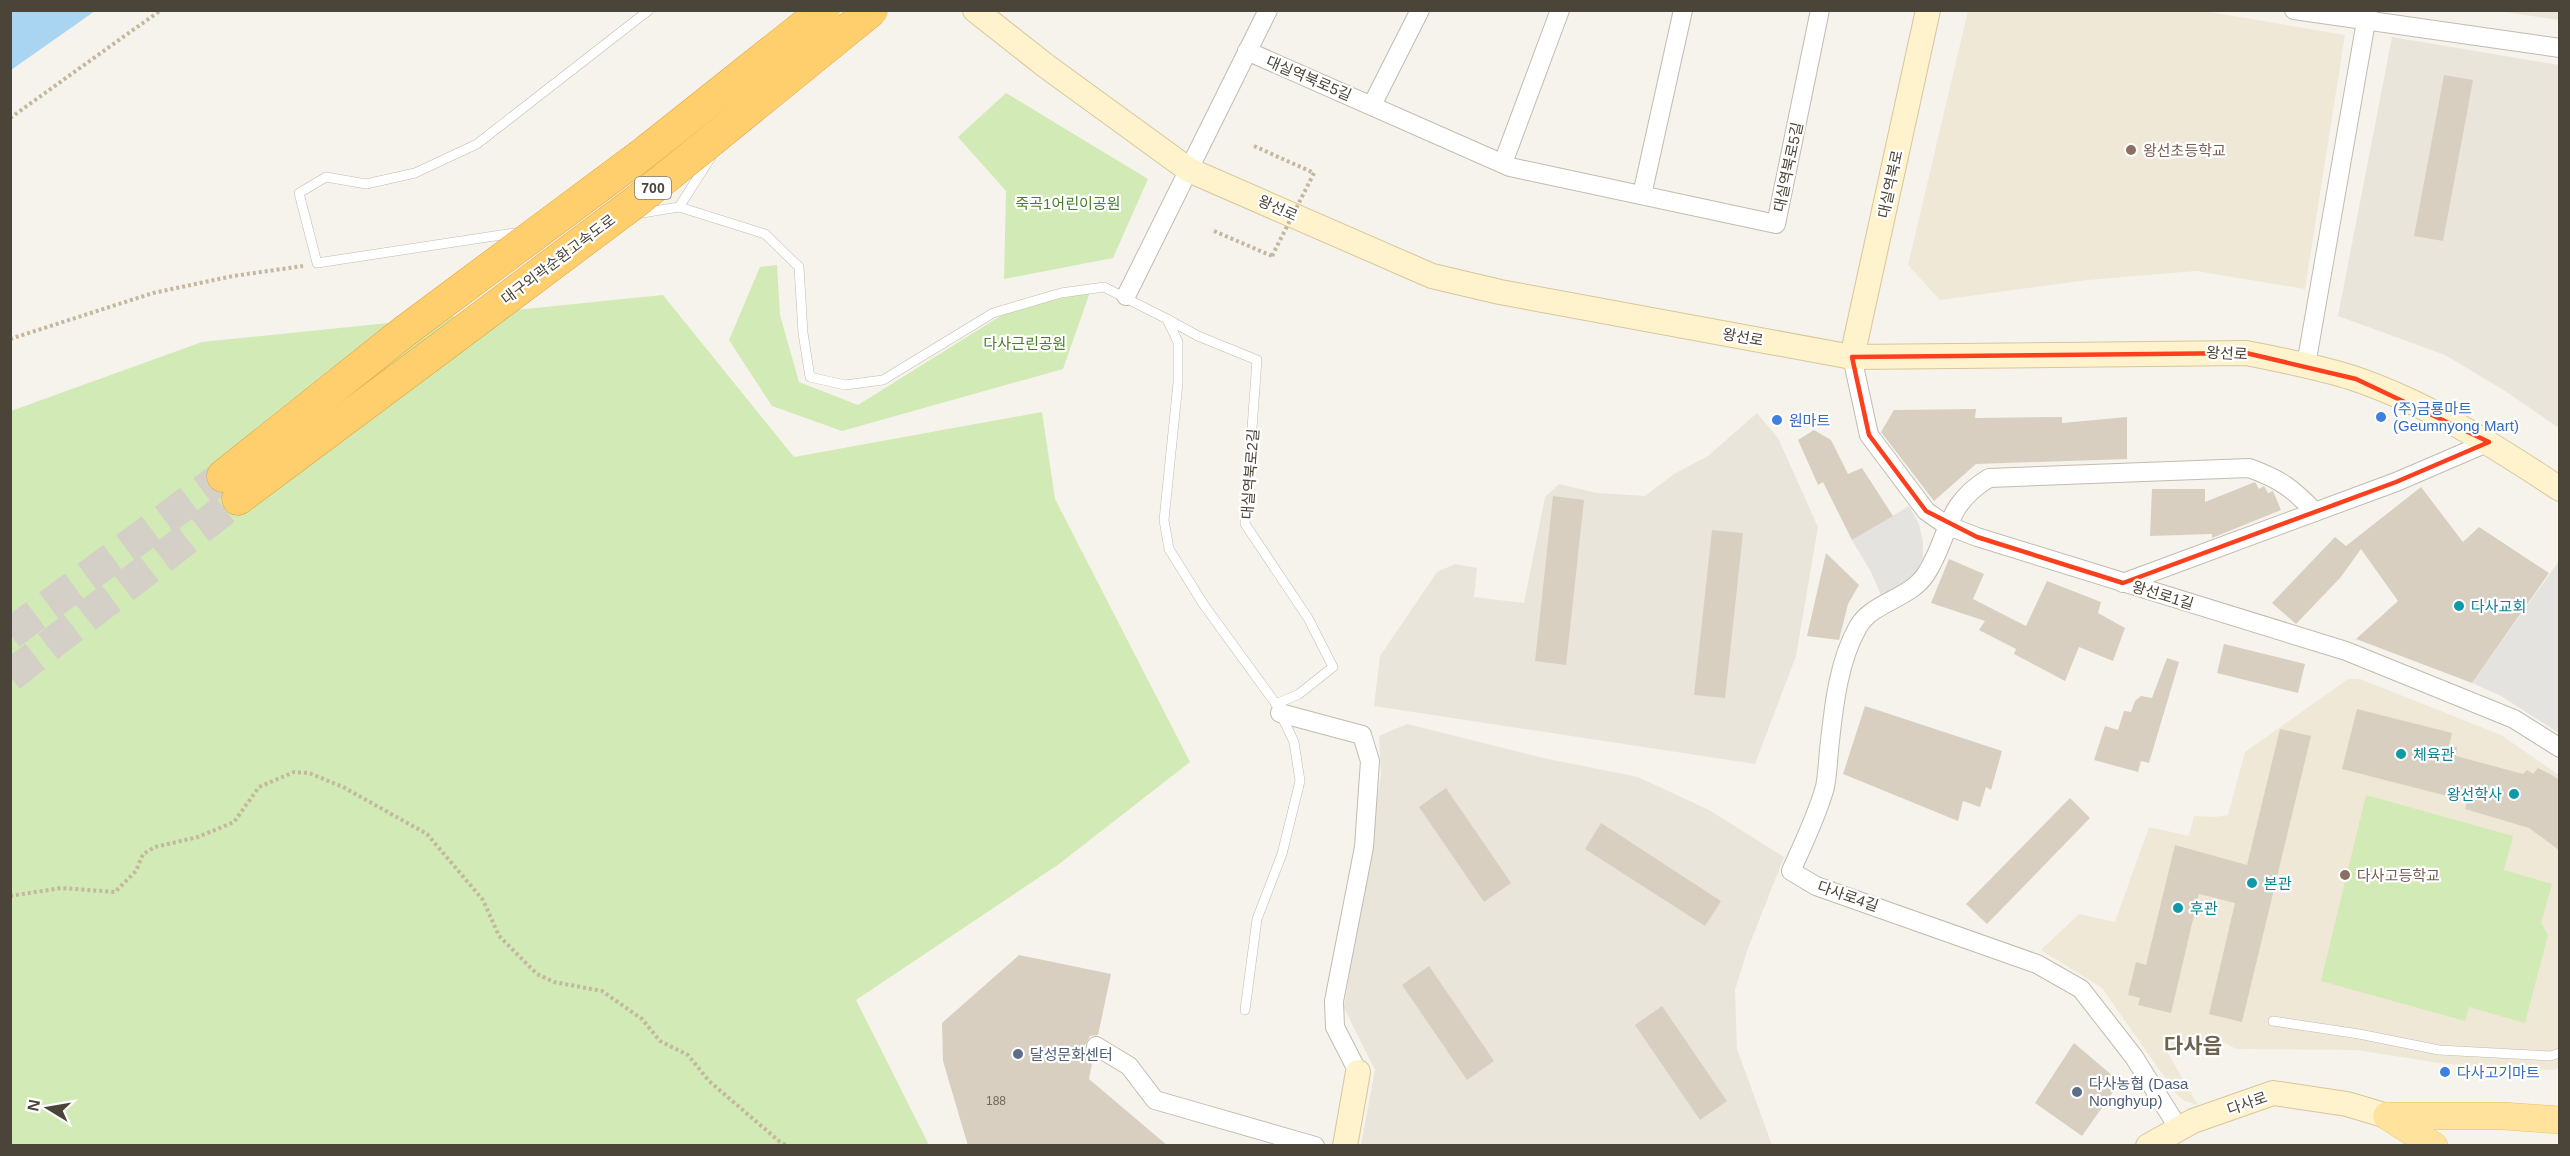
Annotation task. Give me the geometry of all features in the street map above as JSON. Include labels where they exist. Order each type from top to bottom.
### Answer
[{"type":"highway","name":"대구외곽순환고속도로","points":[[828,13],[405,331],[230,488],[427,358],[638,200],[872,10]]},
{"type":"main road","name":"왕선로","points":[[975,10],[1046,66],[1189,170],[1432,276],[1500,292],[1852,357],[2246,353],[2306,364],[2356,379],[2389,393],[2489,442],[2559,489]]},
{"type":"main road","name":"대실역북로","points":[[1852,357],[1928,10]]},
{"type":"main road","points":[[1345,1146],[1358,1072]]},
{"type":"main road","name":"다사로","points":[[2148,1146],[2179,1129],[2273,1093],[2347,1104],[2387,1116]]},
{"type":"main road","points":[[2387,1116],[2503,1116],[2559,1120]]},
{"type":"main road","points":[[2387,1116],[2434,1146]]},
{"type":"street","points":[[1126,296],[1268,10]]},
{"type":"street","name":"대실역북로5길","points":[[1372,105],[1420,10]]},
{"type":"street","points":[[1503,163],[1560,10]]},
{"type":"street","points":[[1642,195],[1683,10]]},
{"type":"street","name":"대실역북로5길","points":[[1247,51],[1510,167],[1776,224],[1820,10]]},
{"type":"street","points":[[2294,10],[2367,16],[2559,48]]},
{"type":"street","points":[[2306,364],[2367,16]]},
{"type":"street","name":"왕선로1길","points":[[1852,357],[1869,435],[1926,511],[1946,525],[2123,583],[2346,651],[2514,719],[2559,748]]},
{"type":"street","points":[[2123,583],[2396,482],[2489,442]]},
{"type":"street","points":[[1946,525],[1960,501],[1989,478],[2224,467],[2249,468],[2277,478],[2293,488],[2315,512]]},
{"type":"street","name":"다사로4길","points":[[1946,525],[1935,557],[1924,576],[1905,593],[1880,607],[1860,624],[1849,644],[1833,712],[1825,785],[1791,872],[1816,886],[2037,964],[2081,988],[2134,1057],[2179,1129]]},
{"type":"street","points":[[1278,708],[1362,735],[1370,761],[1364,847],[1334,1001],[1335,1027],[1358,1072]]},
{"type":"street","points":[[1096,1046],[1128,1066],[1155,1101],[1316,1146]]},
{"type":"lane","points":[[561,225],[317,263],[299,193],[326,177],[366,184],[415,173],[477,144],[649,10]]},
{"type":"lane","points":[[789,50],[803,33],[828,13]]},
{"type":"lane","points":[[597,220],[679,207],[754,93]]},
{"type":"lane","name":"대실역북로2길","points":[[679,207],[765,234],[799,267],[803,333],[810,377],[845,385],[883,380],[993,313],[1061,293],[1104,287],[1126,296],[1198,336],[1257,360],[1245,524],[1308,618],[1333,667],[1278,708]]},
{"type":"lane","points":[[1167,319],[1178,342],[1178,383],[1164,520],[1169,549],[1204,606],[1278,708],[1294,742],[1300,782],[1281,854],[1257,920],[1245,1010]]},
{"type":"lane","points":[[2273,1021],[2359,1034],[2439,1050],[2550,1056],[2559,1053]]},
{"type":"path","points":[[10,118],[162,10]]},
{"type":"path","points":[[1214,231],[1272,256],[1314,173],[1254,146]]},
{"type":"path","points":[[10,339],[153,293],[233,276],[317,263]]},
{"type":"path","points":[[10,896],[61,888],[115,892],[135,871],[143,854],[155,847],[198,837],[234,822],[259,786],[294,772],[309,773],[343,787],[427,834],[483,900],[499,936],[537,974],[554,982],[602,991],[642,1019],[660,1041],[688,1055],[709,1081],[780,1142],[788,1146]]},
{"type":"highlighted area","points":[[2246,353],[2356,379],[2489,442],[2396,482],[2123,583],[1977,537],[1926,511],[1869,435],[1852,357]]},
{"type":"shaded area","name":"왕선초등학교","points":[[1968,11],[2204,11],[2345,35],[2305,289],[2196,271],[2088,280],[1940,300],[1908,265]]},
{"type":"shaded area","points":[[2498,11],[2559,11],[2559,20]]},
{"type":"shaded area","points":[[2392,37],[2559,65],[2559,428],[2502,389],[2445,355],[2338,316]]},
{"type":"shaded area","points":[[1757,413],[1778,438],[1818,527],[1796,656],[1755,764],[1374,706],[1380,656],[1437,572],[1455,564],[1477,568],[1474,597],[1524,603],[1545,497],[1559,484],[1597,493],[1645,496],[1674,474],[1708,456]]},
{"type":"shaded area","points":[[1909,506],[1919,524],[1923,542],[1923,558],[1912,579],[1905,585],[1881,595],[1871,572],[1852,540]]},
{"type":"shaded area","points":[[2559,561],[2559,733],[2501,696],[2472,683]]},
{"type":"shaded area","name":"다사고등학교","points":[[2348,679],[2360,679],[2501,735],[2559,775],[2560,1067],[2554,1070],[2446,1064],[2356,1050],[2236,1049],[2218,1039],[2166,1050],[2198,1105],[2185,1101],[2177,1095],[2102,988],[2041,950],[2079,914],[2115,922],[2149,827],[2189,836],[2194,816],[2228,815],[2245,752]]},
{"type":"shaded area","points":[[1407,724],[1543,758],[1638,777],[1709,810],[1784,857],[1747,951],[1735,990],[1737,1049],[1772,1145],[1361,1145],[1375,1070],[1344,1008],[1381,774],[1379,736]]},
{"type":"green space","name":"죽곡1어린이공원","points":[[1006,93],[1148,179],[1113,258],[1004,279],[1006,191],[958,137]]},
{"type":"green space","name":"다사근린공원","points":[[777,265],[780,315],[799,382],[858,405],[1010,310],[1090,292],[1063,369],[842,431],[772,406],[729,340],[760,267]]},
{"type":"green space","points":[[663,295],[794,457],[1042,412],[1055,499],[1190,762],[1059,864],[856,1000],[929,1145],[11,1146],[11,411],[202,342]]},
{"type":"green space","points":[[2366,795],[2513,836],[2504,870],[2552,884],[2541,923],[2548,935],[2525,1023],[2469,1007],[2465,1021],[2321,981]]},
{"type":"water","points":[[11,10],[95,10],[95,11],[11,70]]},
{"type":"building","points":[[2444,75],[2473,80],[2443,241],[2414,236]]},
{"type":"building","points":[[1976,409],[1975,418],[2062,417],[2062,423],[2127,417],[2127,459],[1976,464],[1934,501],[1881,432],[1894,410]]},
{"type":"building","points":[[1814,430],[1831,440],[1848,474],[1862,468],[1893,516],[1852,540],[1823,482],[1818,485],[1798,440]]},
{"type":"building","points":[[2255,482],[2259,489],[2264,486],[2268,493],[2273,491],[2281,510],[2212,538],[2212,534],[2150,536],[2152,489],[2205,489],[2205,502]]},
{"type":"building","name":"다사교회","points":[[2421,487],[2463,542],[2479,527],[2549,573],[2472,683],[2356,639],[2398,601],[2361,549],[2340,578],[2296,624],[2272,603],[2335,537],[2346,546]]},
{"type":"building","points":[[1553,496],[1584,500],[1566,665],[1535,661]]},
{"type":"building","points":[[1712,530],[1743,533],[1725,698],[1694,695]]},
{"type":"building","points":[[1826,553],[1859,585],[1848,604],[1839,640],[1807,636]]},
{"type":"building","points":[[1949,559],[1984,574],[1973,599],[2026,626],[2047,581],[2101,602],[2098,613],[2125,628],[2113,661],[2079,647],[2065,681],[2014,654],[2016,649],[1979,630],[1985,621],[1931,603]]},
{"type":"building","points":[[2224,644],[2305,664],[2298,693],[2217,673]]},
{"type":"building","points":[[2167,658],[2179,662],[2149,763],[2141,761],[2138,772],[2094,760],[2105,726],[2118,730],[2124,711],[2131,712],[2135,701],[2141,696],[2152,698]]},
{"type":"building","points":[[1865,706],[2002,751],[1991,790],[1986,787],[1980,807],[1963,801],[1958,821],[1843,774]]},
{"type":"building","points":[[2357,709],[2452,733],[2449,746],[2457,747],[2456,756],[2523,774],[2527,770],[2533,774],[2538,768],[2552,775],[2559,780],[2559,850],[2529,828],[2465,809],[2467,801],[2342,769]]},
{"type":"building","points":[[2280,729],[2311,736],[2242,1022],[2209,1014],[2235,903],[2199,894],[2171,1013],[2138,1005],[2140,998],[2128,995],[2136,962],[2146,965],[2175,845],[2247,865]]},
{"type":"building","points":[[1446,788],[1511,883],[1484,902],[1419,807]]},
{"type":"building","points":[[2070,798],[2090,818],[1987,924],[1966,904]]},
{"type":"building","points":[[1601,823],[1721,901],[1705,926],[1585,849]]},
{"type":"building","name":"달성문화센터","points":[[1019,955],[1111,974],[1098,1035],[1090,1036],[1085,1045],[1086,1052],[1093,1058],[1089,1079],[1168,1146],[968,1146],[943,1061],[942,1023]]},
{"type":"building","points":[[1429,966],[1494,1061],[1467,1080],[1402,985]]},
{"type":"building","points":[[1662,1006],[1727,1101],[1700,1120],[1635,1025]]},
{"type":"building","name":"다사농협 (Dasa Nonghyup)","points":[[2074,1043],[2120,1082],[2082,1136],[2035,1103]]},
{"type":"tunnel","points":[[10,634],[223,476]]},
{"type":"tunnel","points":[[10,676],[238,499]]},
{"type":"place","name":"왕선초등학교","points":[[2131,150]]},
{"type":"place","name":"(주)금룡마트 (Geumnyong Mart)","points":[[2381,417]]},
{"type":"place","name":"원마트","points":[[1777,420]]},
{"type":"place","name":"다사교회","points":[[2459,606]]},
{"type":"place","name":"체육관","points":[[2401,754]]},
{"type":"place","name":"왕선학사","points":[[2514,794]]},
{"type":"place","name":"다사고등학교","points":[[2345,875]]},
{"type":"place","name":"본관","points":[[2252,883]]},
{"type":"place","name":"후관","points":[[2178,908]]},
{"type":"place","name":"달성문화센터","points":[[1018,1054]]},
{"type":"place","name":"다사고기마트","points":[[2445,1072]]},
{"type":"place","name":"다사농협 (Dasa Nonghyup)","points":[[2077,1092]]},
{"type":"district","name":"다사읍","points":[[2193,1045]]}]
